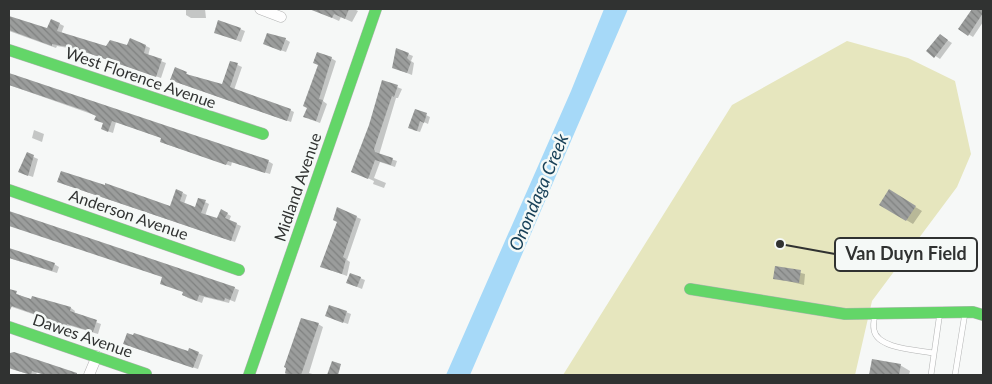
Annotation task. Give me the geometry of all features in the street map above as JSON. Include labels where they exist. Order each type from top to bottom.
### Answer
[{"type":"street","points":[[260,9],[281,17]]},
{"type":"street","name":"Midland Avenue","points":[[249,375],[376,9]]},
{"type":"street","name":"West Florence Avenue","points":[[9,50],[263,134]]},
{"type":"street","name":"Anderson Avenue","points":[[9,190],[239,270]]},
{"type":"street","points":[[690,289],[845,314],[965,312],[983,315]]},
{"type":"street","name":"Dawes Avenue","points":[[9,327],[146,374]]},
{"type":"street","points":[[90,375],[97,356]]},
{"type":"lane","points":[[931,375],[940,312]]},
{"type":"lane","points":[[955,375],[965,312]]},
{"type":"lane","points":[[875,313],[874,330],[877,339],[884,344],[934,353]]},
{"type":"green space","points":[[847,41],[908,58],[955,81],[971,154],[957,187],[872,301],[855,375],[563,375],[732,105]]},
{"type":"water","name":"Onondaga Creek","points":[[604,9],[628,9],[470,375],[446,375],[571,91]]},
{"type":"building","points":[[309,9],[349,9],[345,19],[334,14],[332,18]]},
{"type":"building","points":[[972,9],[983,9],[983,13],[968,36],[958,29]]},
{"type":"building","points":[[9,16],[47,28],[51,19],[60,23],[57,31],[106,46],[110,40],[127,45],[130,38],[146,45],[144,53],[162,59],[156,77],[74,48],[52,44],[52,46],[9,30]]},
{"type":"building","points":[[218,20],[241,28],[236,40],[214,33]]},
{"type":"building","points":[[267,33],[286,38],[281,51],[263,44]]},
{"type":"building","points":[[940,34],[948,40],[934,58],[926,51]]},
{"type":"building","points":[[396,48],[409,53],[407,58],[411,62],[407,73],[392,68]]},
{"type":"building","points":[[317,52],[332,57],[319,99],[323,100],[316,121],[303,117],[307,108],[303,106],[318,65],[313,63]]},
{"type":"building","points":[[230,61],[238,63],[230,87],[291,109],[287,121],[170,80],[175,67],[187,72],[186,74],[222,84]]},
{"type":"building","points":[[9,73],[269,160],[265,173],[228,161],[226,165],[160,142],[161,138],[112,121],[108,132],[101,129],[103,123],[94,120],[96,116],[86,111],[9,85]]},
{"type":"building","points":[[382,80],[398,85],[394,97],[392,96],[374,149],[375,152],[393,158],[391,165],[375,160],[368,179],[351,172],[369,125]]},
{"type":"building","points":[[415,109],[427,113],[424,123],[420,121],[417,131],[408,128]]},
{"type":"building","points":[[27,152],[34,155],[28,176],[18,172]]},
{"type":"building","points":[[61,171],[105,185],[105,183],[170,206],[176,189],[183,192],[180,201],[195,207],[198,198],[206,200],[201,213],[217,218],[221,209],[228,213],[225,218],[237,223],[231,241],[57,182]]},
{"type":"building","points":[[889,189],[916,206],[906,221],[879,205]]},
{"type":"building","points":[[337,207],[357,216],[343,257],[346,259],[342,274],[320,267],[337,222],[333,220]]},
{"type":"building","points":[[9,211],[235,287],[230,300],[225,298],[224,301],[199,295],[197,301],[182,295],[183,292],[160,284],[162,277],[9,226]]},
{"type":"building","points":[[9,248],[55,263],[52,271],[9,258]]},
{"type":"building","points":[[775,266],[801,270],[799,283],[773,279]]},
{"type":"building","points":[[350,273],[361,277],[357,287],[346,283]]},
{"type":"building","points":[[9,289],[17,291],[16,294],[31,299],[32,296],[71,307],[70,311],[97,320],[93,332],[67,324],[65,329],[53,325],[54,321],[12,306],[9,312]]},
{"type":"building","points":[[329,305],[347,311],[343,323],[325,316]]},
{"type":"building","points":[[301,318],[319,323],[301,375],[291,375],[285,373],[286,368],[284,367]]},
{"type":"building","points":[[127,333],[133,335],[134,333],[188,351],[189,348],[199,352],[193,368],[123,344]]},
{"type":"building","points":[[14,352],[77,373],[77,375],[45,375],[32,371],[31,375],[9,368],[10,353]]},
{"type":"building","points":[[872,359],[901,364],[899,375],[869,375]]},
{"type":"building","points":[[332,361],[341,364],[338,375],[327,375]]},
{"type":"traffic: fast","points":[[249,375],[376,9]]},
{"type":"traffic: fast","points":[[9,50],[263,134]]},
{"type":"traffic: fast","points":[[9,190],[239,270]]},
{"type":"traffic: fast","points":[[690,289],[845,314],[973,312],[983,315]]},
{"type":"traffic: fast","points":[[9,327],[146,374]]},
{"type":"place","name":"Van Duyn Field","points":[[780,244]]}]
